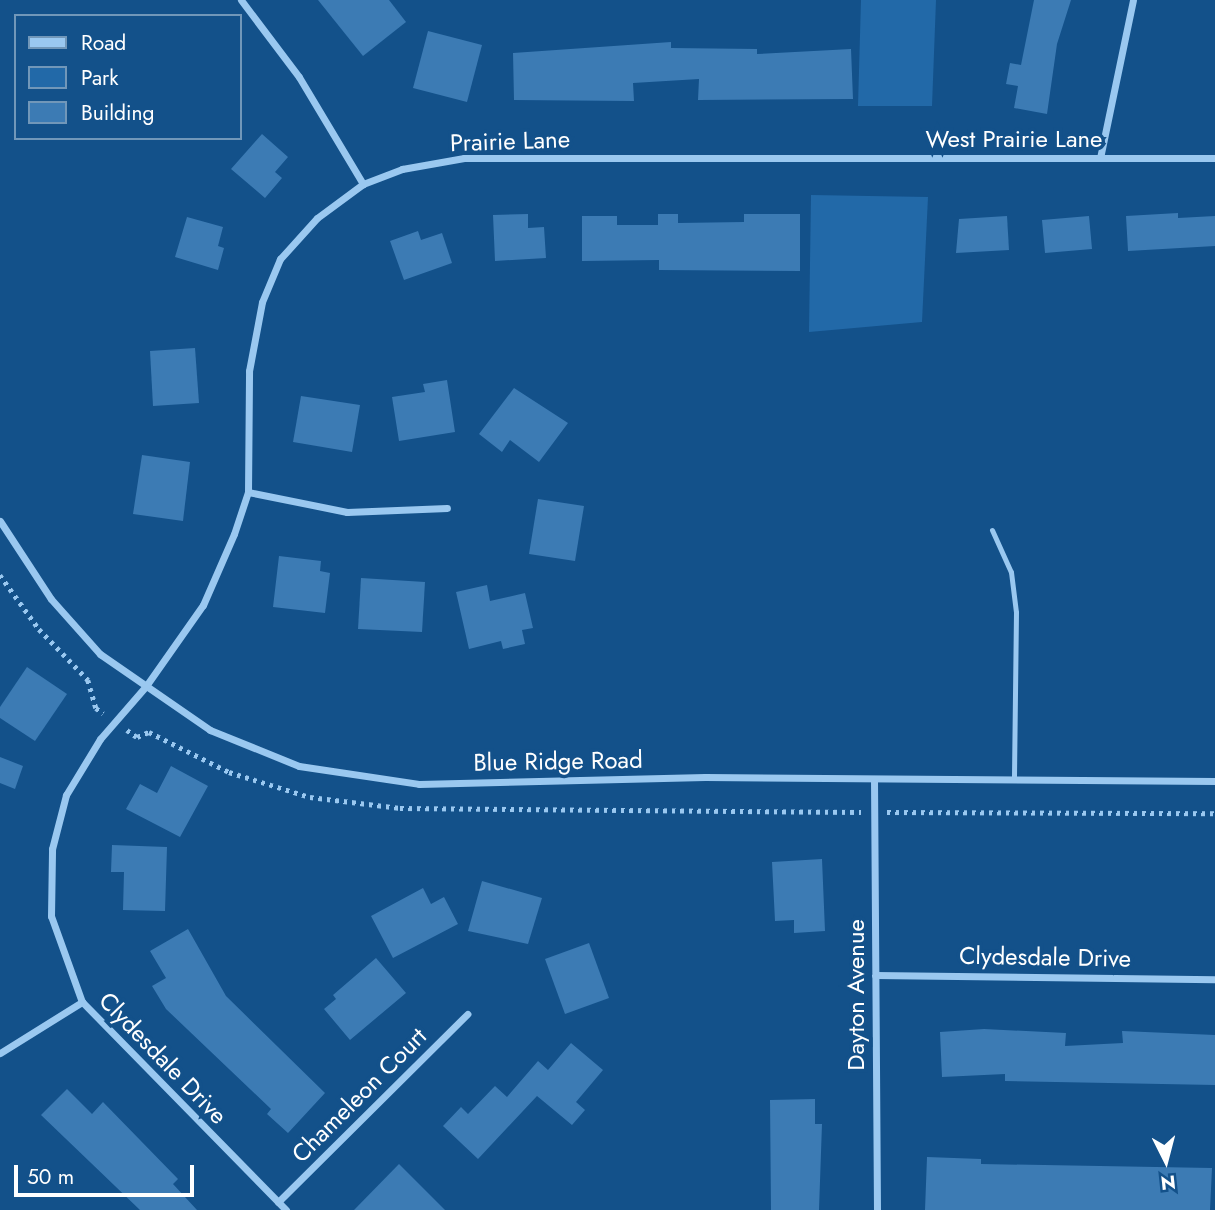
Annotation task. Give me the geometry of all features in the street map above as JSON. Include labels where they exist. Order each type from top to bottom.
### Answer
[{"type":"street","points":[[241,0],[299,76],[363,184]]},
{"type":"street","points":[[1100,158],[1133,0]]},
{"type":"street","name":"West Prairie Lane","points":[[813,160],[1215,158]]},
{"type":"street","name":"Prairie Lane","points":[[146,686],[203,605],[248,492],[249,371],[262,302],[280,259],[317,218],[363,184],[402,169],[464,159],[813,160]]},
{"type":"street","points":[[248,492],[347,512],[447,508]]},
{"type":"street","name":"Blue Ridge Road","points":[[0,522],[60,608],[100,654],[211,730],[299,766],[419,784],[705,777],[1215,781]]},
{"type":"street","name":"Clydesdale Drive","points":[[146,686],[100,739],[66,795],[51,849],[51,916],[82,1002],[286,1210]]},
{"type":"street","name":"Dayton Avenue","points":[[874,779],[877,1210]]},
{"type":"street","name":"Clydesdale Drive","points":[[876,975],[1215,978]]},
{"type":"street","points":[[0,1053],[82,1002]]},
{"type":"street","name":"Chameleon Court","points":[[278,1202],[467,1014]]},
{"type":"lane","points":[[992,530],[1011,572],[1016,611],[1014,780]]},
{"type":"green space","points":[[861,0],[936,0],[932,106],[858,106]]},
{"type":"green space","points":[[811,195],[928,197],[922,322],[809,332]]},
{"type":"building","points":[[318,0],[389,0],[406,22],[363,56]]},
{"type":"building","points":[[1034,0],[1071,0],[1057,44],[1047,114],[1014,108],[1018,86],[1006,84],[1010,63],[1021,65]]},
{"type":"building","points":[[428,31],[482,45],[467,102],[413,88]]},
{"type":"building","points":[[671,42],[671,48],[757,49],[757,54],[851,49],[853,99],[698,100],[699,79],[633,83],[634,101],[514,100],[513,53]]},
{"type":"building","points":[[262,134],[288,157],[275,172],[282,178],[265,198],[231,169]]},
{"type":"building","points":[[1178,213],[1178,218],[1215,216],[1215,246],[1128,251],[1126,216]]},
{"type":"building","points":[[528,214],[528,228],[544,227],[546,258],[495,261],[493,215]]},
{"type":"building","points":[[658,214],[678,214],[678,223],[744,222],[744,214],[800,214],[800,271],[659,270],[659,260],[582,261],[582,216],[617,216],[617,225],[658,225]]},
{"type":"building","points":[[1007,216],[1009,250],[956,253],[959,219]]},
{"type":"building","points":[[1089,216],[1092,249],[1045,253],[1042,220]]},
{"type":"building","points":[[187,217],[223,227],[218,246],[224,248],[218,270],[175,257]]},
{"type":"building","points":[[418,231],[421,240],[442,233],[452,263],[404,280],[390,241]]},
{"type":"building","points":[[195,348],[199,403],[153,406],[150,351]]},
{"type":"building","points":[[447,380],[455,432],[399,441],[392,397],[425,392],[423,384]]},
{"type":"building","points":[[514,388],[568,423],[539,462],[510,440],[502,452],[479,434]]},
{"type":"building","points":[[301,396],[360,405],[352,452],[293,442]]},
{"type":"building","points":[[142,455],[190,462],[183,521],[133,514]]},
{"type":"building","points":[[538,499],[584,506],[575,561],[529,554]]},
{"type":"building","points":[[279,556],[321,561],[320,571],[330,573],[325,613],[273,607]]},
{"type":"building","points":[[361,578],[425,582],[422,632],[358,629]]},
{"type":"building","points":[[487,585],[490,601],[525,593],[533,628],[522,630],[525,644],[503,649],[501,641],[469,649],[456,592]]},
{"type":"building","points":[[27,667],[67,694],[35,741],[0,718],[0,707]]},
{"type":"building","points":[[0,757],[23,766],[15,789],[0,783]]},
{"type":"building","points":[[171,766],[208,786],[180,837],[126,809],[140,784],[157,793]]},
{"type":"building","points":[[112,845],[167,847],[165,911],[123,910],[124,872],[111,872]]},
{"type":"building","points":[[822,859],[825,931],[794,933],[794,920],[775,921],[772,862]]},
{"type":"building","points":[[482,881],[542,898],[528,944],[468,931]]},
{"type":"building","points":[[423,888],[431,904],[444,897],[458,924],[393,958],[371,916]]},
{"type":"building","points":[[188,929],[226,996],[325,1093],[288,1133],[267,1114],[271,1109],[166,1009],[152,986],[166,978],[150,951]]},
{"type":"building","points":[[589,943],[609,998],[565,1014],[545,959]]},
{"type":"building","points":[[376,958],[406,993],[350,1040],[324,1009],[336,999],[333,995]]},
{"type":"building","points":[[984,1029],[1066,1033],[1065,1046],[1123,1043],[1122,1031],[1215,1035],[1215,1085],[1005,1081],[1005,1074],[942,1077],[940,1032]]},
{"type":"building","points":[[571,1043],[603,1070],[576,1102],[585,1110],[572,1125],[537,1096],[478,1159],[443,1126],[461,1107],[468,1114],[495,1086],[507,1097],[538,1061],[548,1070]]},
{"type":"building","points":[[67,1089],[92,1114],[103,1102],[178,1179],[173,1184],[197,1210],[140,1210],[41,1115]]},
{"type":"building","points":[[815,1099],[815,1124],[822,1124],[819,1210],[771,1210],[770,1100]]},
{"type":"building","points":[[927,1157],[981,1159],[981,1164],[1212,1168],[1210,1210],[925,1210]]},
{"type":"building","points":[[399,1164],[445,1210],[354,1210]]}]
